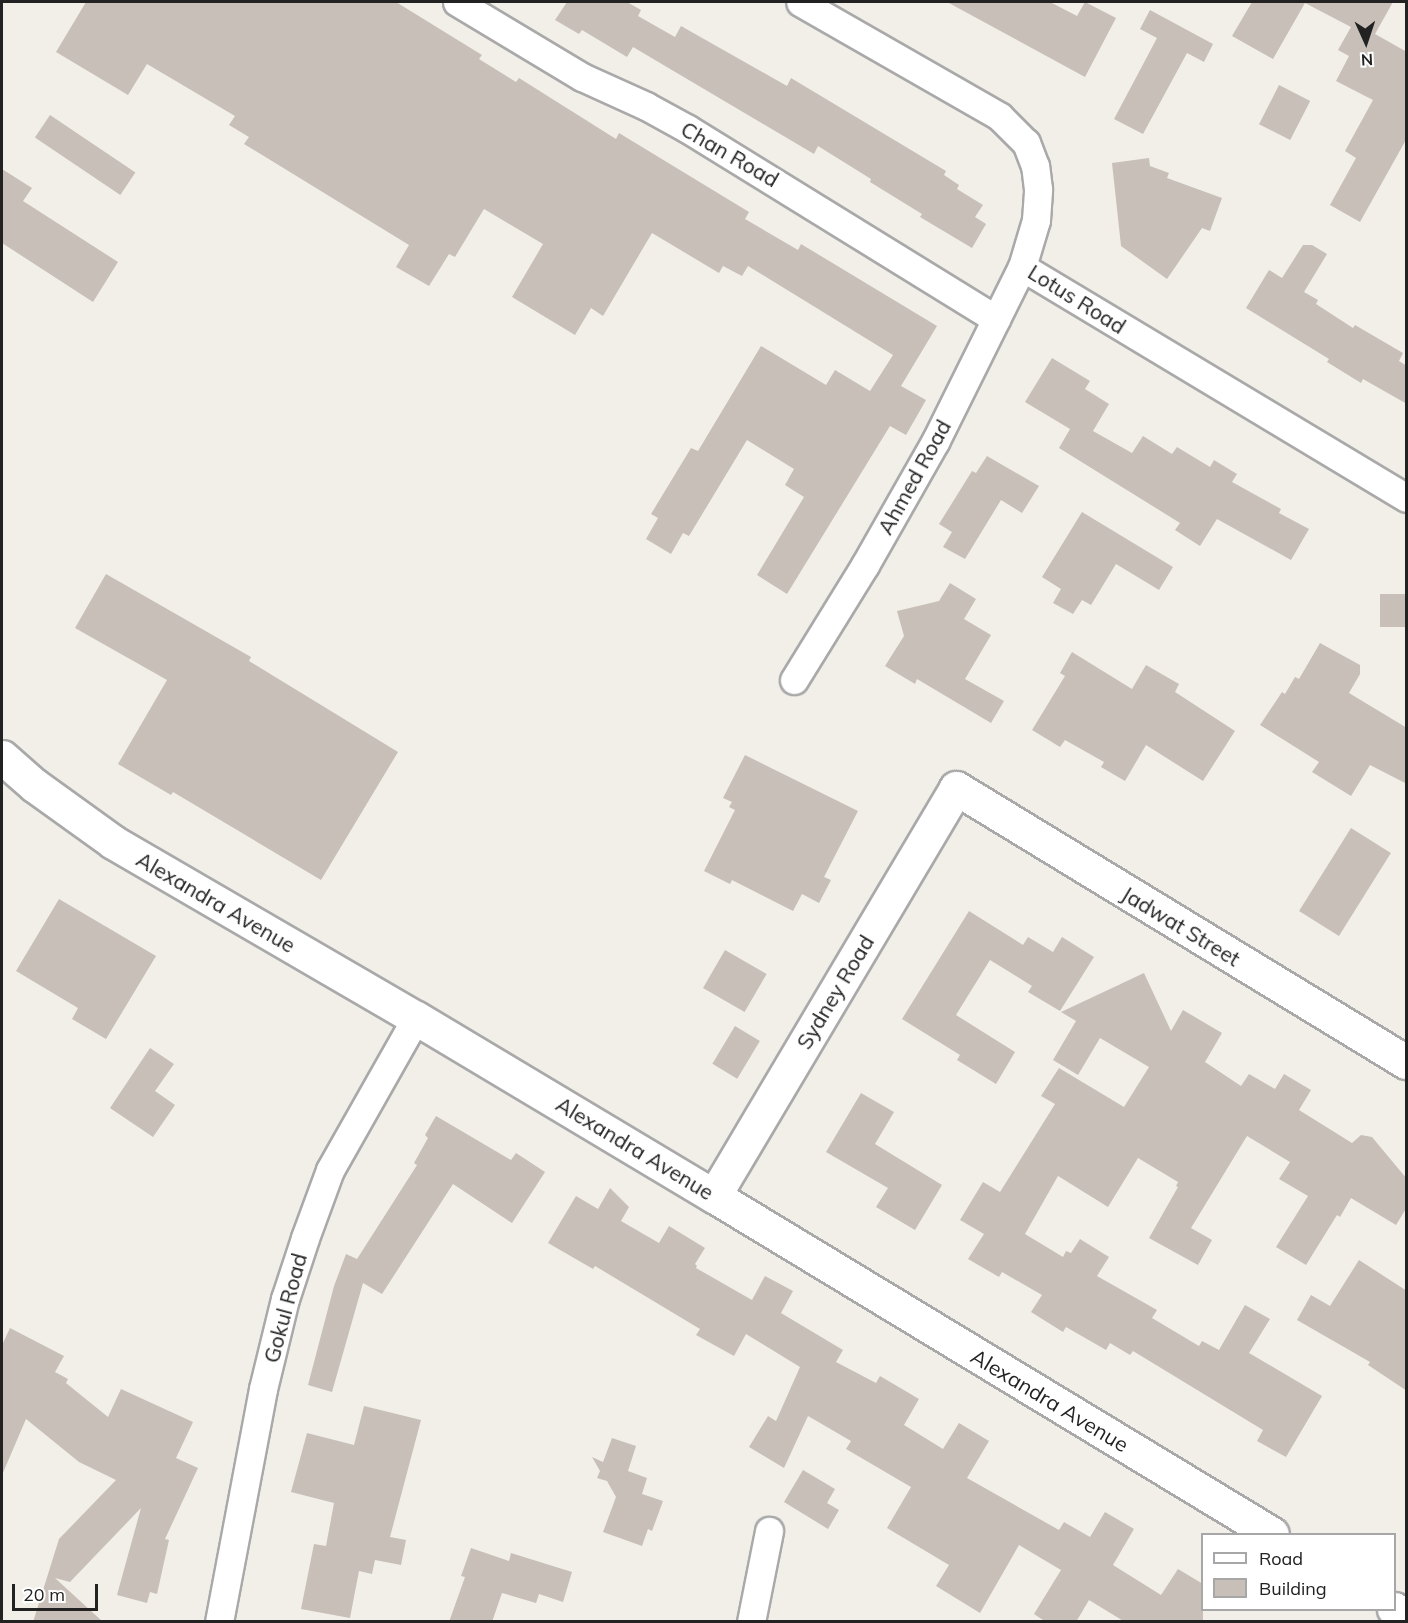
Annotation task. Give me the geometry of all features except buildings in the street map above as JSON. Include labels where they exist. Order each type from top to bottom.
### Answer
[{"type":"street","name":"Chan Road","points":[[457,2],[582,77],[646,106],[688,129],[996,319]]},
{"type":"street","name":"Lotus Road","points":[[800,2],[999,116],[1026,143],[1035,166],[1038,189],[1036,220],[1022,267],[1407,498]]},
{"type":"street","name":"Ahmed Road","points":[[794,680],[865,565],[929,452],[1022,267]]},
{"type":"street","name":"Alexandra Avenue","points":[[2,758],[34,785],[113,842],[416,1018],[1270,1533]]},
{"type":"street","name":"Jadwat Street","points":[[956,788],[1407,1062]]},
{"type":"street","name":"Sydney Road","points":[[714,1196],[956,788]]},
{"type":"street","name":"Gokul Road","points":[[219,1622],[263,1389],[285,1299],[330,1170],[416,1018]]},
{"type":"street","points":[[751,1622],[769,1531]]}]
